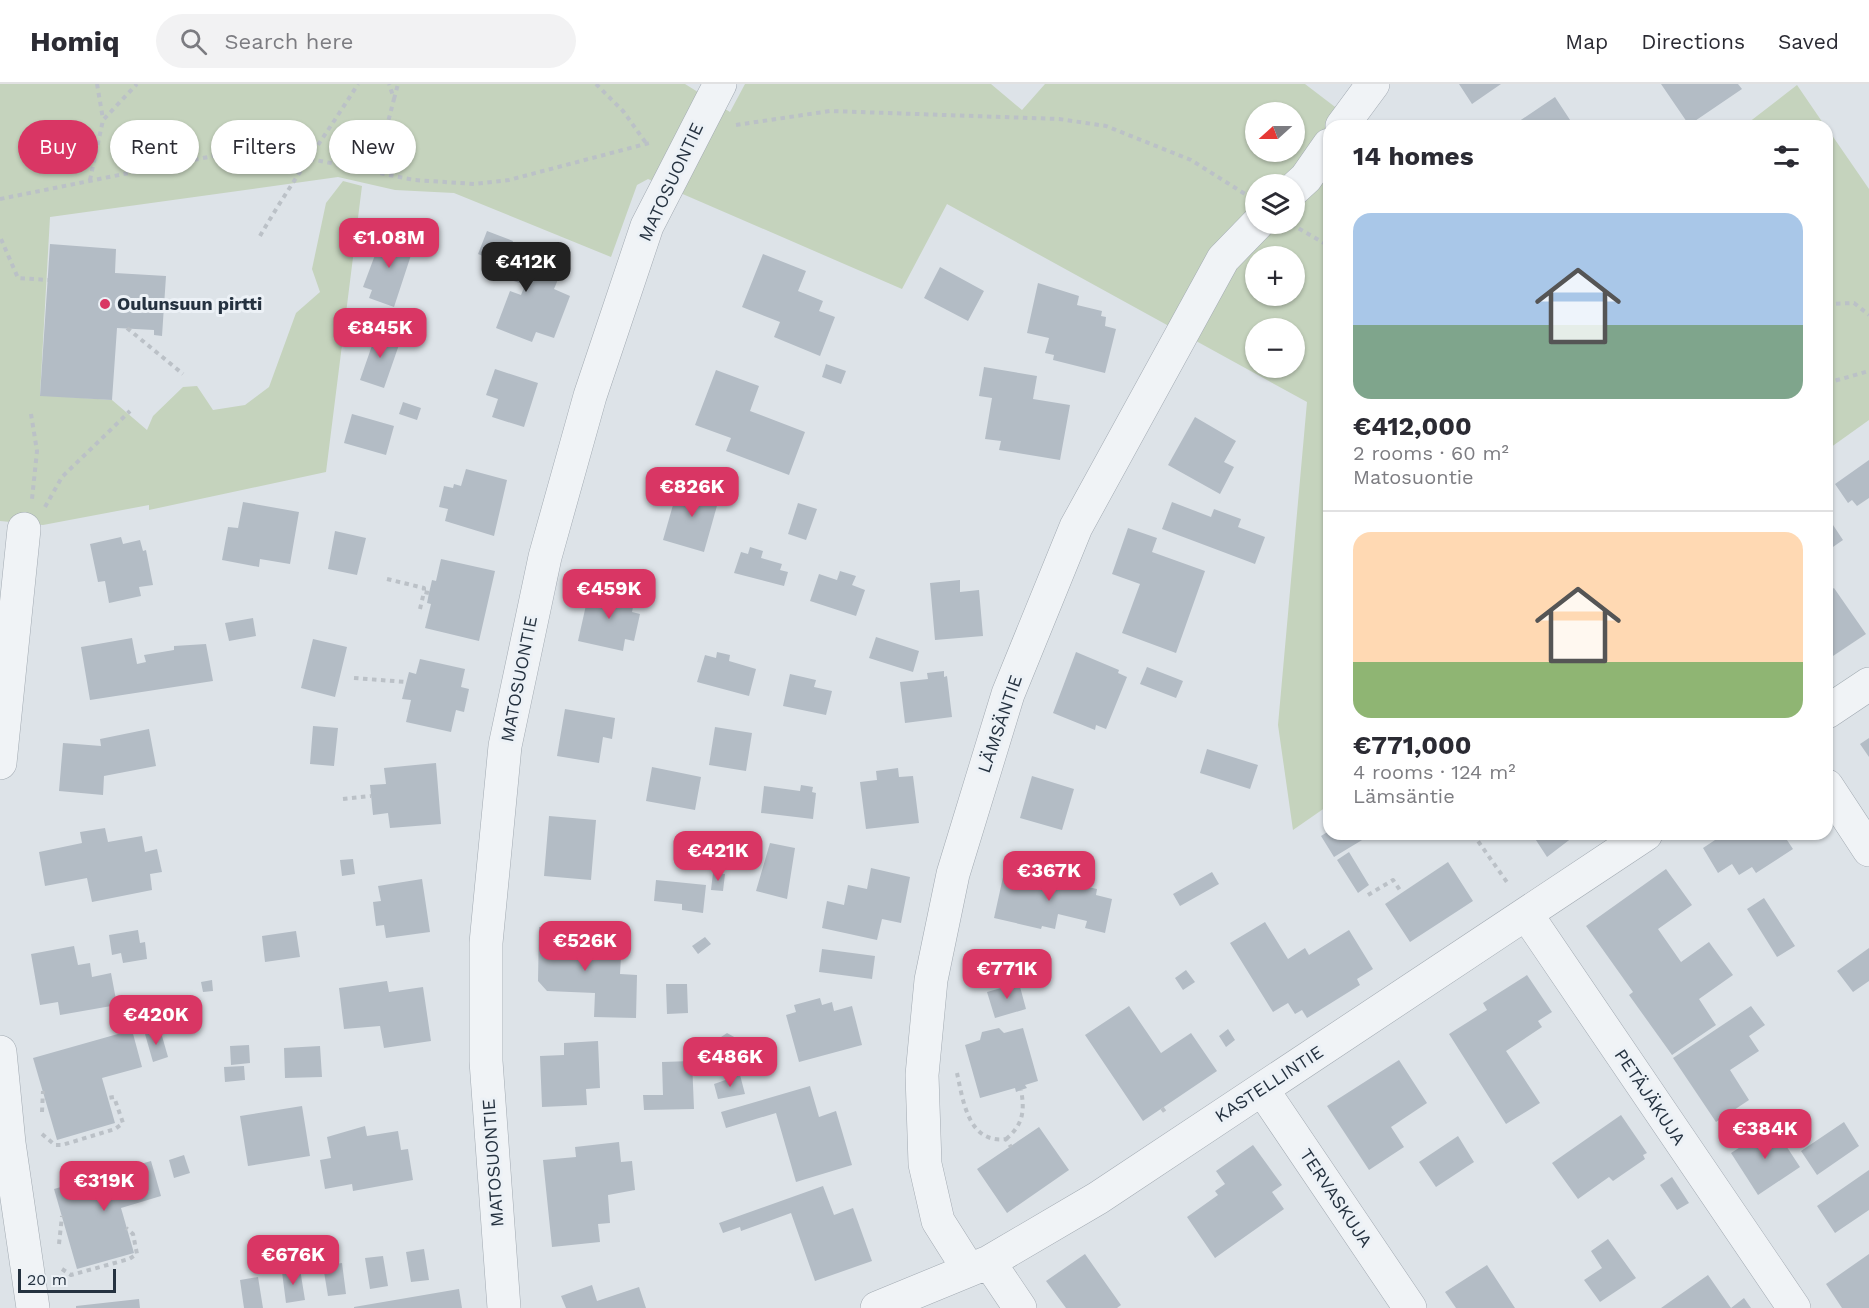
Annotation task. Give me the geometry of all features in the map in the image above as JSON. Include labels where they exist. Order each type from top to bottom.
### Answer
[{"type":"street","name":"MATOSUONTIE","points":[[504,1308],[486,1061],[486,943],[505,746],[545,557],[590,396],[647,226],[720,84]]},
{"type":"street","points":[[1346,120],[1373,84]]},
{"type":"street","points":[[1305,179],[1323,154]]},
{"type":"street","name":"LÄMSÄNTIE","points":[[1020,1308],[938,1221],[925,1164],[922,1075],[931,980],[953,874],[1008,693],[1076,527],[1245,221]]},
{"type":"street","points":[[0,763],[24,529]]},
{"type":"street","points":[[1833,708],[1869,684]]},
{"type":"street","points":[[1833,795],[1869,850]]},
{"type":"street","name":"KASTELLINTIE","points":[[877,1308],[979,1266],[1098,1198],[1262,1089],[1520,904],[1635,840]]},
{"type":"street","name":"PETÄJÄKUJA","points":[[1520,904],[1794,1308]]},
{"type":"street","points":[[0,1052],[9,1143],[33,1308]]},
{"type":"street","name":"TERVASKUJA","points":[[1262,1089],[1410,1308]]},
{"type":"path","points":[[90,180],[103,120],[97,84]]},
{"type":"path","points":[[103,120],[137,84]]},
{"type":"path","points":[[317,149],[358,84]]},
{"type":"path","points":[[389,84],[394,99]]},
{"type":"path","points":[[389,120],[398,84]]},
{"type":"path","points":[[596,84],[622,111],[646,143]]},
{"type":"path","points":[[385,174],[414,180],[475,184],[508,180],[646,143],[691,137],[749,121],[830,111],[1059,120],[1106,126],[1180,156],[1245,204]]},
{"type":"path","points":[[0,199],[211,156]]},
{"type":"path","points":[[260,236],[288,187],[299,174]]},
{"type":"path","points":[[1305,232],[1323,243]]},
{"type":"path","points":[[1,239],[18,278],[48,280]]},
{"type":"path","points":[[1833,304],[1854,303],[1869,315]]},
{"type":"path","points":[[127,328],[183,374]]},
{"type":"path","points":[[1833,381],[1869,371]]},
{"type":"path","points":[[24,529],[38,519],[62,477],[130,411]]},
{"type":"path","points":[[24,529],[32,498],[37,451],[31,414]]},
{"type":"path","points":[[387,579],[424,588],[426,593],[420,609]]},
{"type":"path","points":[[354,678],[406,682]]},
{"type":"path","points":[[343,799],[371,796]]},
{"type":"path","points":[[1477,840],[1520,904]]},
{"type":"path","points":[[1368,895],[1394,880],[1402,893]]},
{"type":"path","points":[[957,1069],[970,1124],[976,1131],[999,1140],[1006,1139],[1014,1132],[1023,1115],[1021,1090]]},
{"type":"path","points":[[41,1122],[43,1091]]},
{"type":"path","points":[[40,1133],[55,1144],[62,1145],[115,1129],[123,1123],[114,1097],[108,1098]]},
{"type":"path","points":[[1006,1139],[1011,1146]]},
{"type":"path","points":[[59,1246],[62,1216]]},
{"type":"path","points":[[57,1266],[71,1275],[129,1259],[137,1254],[133,1234],[126,1228]]},
{"type":"green space","points":[[0,84],[685,84],[730,112],[745,84],[991,84],[1022,110],[1045,84],[1305,84],[1352,120],[1323,120],[1323,809],[1293,830],[1278,725],[1307,402],[1263,378],[1305,378],[1305,318],[1245,318],[1245,368],[947,204],[902,289],[648,179],[637,185],[611,257],[454,193],[395,190],[338,177],[50,217],[40,395],[112,400],[147,430],[153,416],[183,387],[197,386],[213,410],[245,405],[269,387],[296,313],[320,292],[312,269],[326,203],[343,181],[362,186],[326,472],[149,510],[149,505],[43,525],[0,521]]},
{"type":"green space","points":[[1797,85],[1821,120],[1752,120]]},
{"type":"green space","points":[[1833,137],[1869,189],[1869,420],[1833,446]]},
{"type":"building","points":[[1459,84],[1501,84],[1472,104]]},
{"type":"building","points":[[1661,84],[1738,84],[1742,89],[1696,120],[1686,120]]},
{"type":"building","points":[[1555,97],[1570,120],[1521,120]]},
{"type":"building","points":[[384,231],[415,243],[394,307],[369,298],[372,290],[363,287]]},
{"type":"building","points":[[487,231],[513,241],[509,252],[542,265],[541,270],[559,277],[554,289],[570,296],[554,338],[536,332],[532,342],[496,328],[510,291],[521,295],[525,285],[502,277],[507,266],[478,254]]},
{"type":"building","name":"Oulunsuun pirtti","points":[[50,244],[116,249],[115,273],[166,276],[162,336],[154,335],[154,330],[117,328],[112,400],[40,396]]},
{"type":"building","points":[[763,254],[806,271],[798,291],[823,301],[819,311],[835,317],[820,356],[774,337],[780,322],[742,307]]},
{"type":"building","points":[[940,267],[984,291],[968,321],[924,298]]},
{"type":"building","points":[[1038,283],[1079,296],[1077,305],[1102,311],[1101,316],[1106,317],[1105,326],[1116,329],[1105,373],[1053,360],[1054,355],[1045,353],[1049,338],[1027,333]]},
{"type":"building","points":[[377,331],[401,339],[384,388],[360,380]]},
{"type":"building","points":[[826,364],[846,371],[841,384],[822,377]]},
{"type":"building","points":[[984,367],[1037,376],[1033,399],[1070,405],[1060,460],[999,450],[1001,441],[985,439],[992,398],[979,396]]},
{"type":"building","points":[[495,369],[538,383],[524,427],[492,417],[498,399],[486,395]]},
{"type":"building","points":[[716,370],[759,386],[750,411],[805,432],[789,475],[726,451],[731,438],[695,425]]},
{"type":"building","points":[[403,402],[421,408],[417,420],[399,414]]},
{"type":"building","points":[[352,414],[394,426],[386,455],[344,443]]},
{"type":"building","points":[[1195,417],[1236,441],[1224,462],[1234,467],[1220,494],[1168,465]]},
{"type":"building","points":[[1869,460],[1869,498],[1857,506],[1852,500],[1848,503],[1835,484]]},
{"type":"building","points":[[466,469],[507,480],[494,536],[445,521],[448,509],[439,507],[444,486],[453,488],[454,484],[461,486]]},
{"type":"building","points":[[679,484],[720,495],[704,552],[663,540]]},
{"type":"building","points":[[243,502],[299,512],[290,564],[260,559],[259,567],[222,560],[228,527],[238,528]]},
{"type":"building","points":[[1172,502],[1211,517],[1214,509],[1241,519],[1238,527],[1265,537],[1255,564],[1162,529]]},
{"type":"building","points":[[798,503],[817,509],[806,540],[788,534]]},
{"type":"building","points":[[1833,525],[1843,540],[1833,547]]},
{"type":"building","points":[[1128,528],[1157,538],[1152,552],[1205,571],[1176,653],[1122,633],[1140,584],[1112,574]]},
{"type":"building","points":[[335,531],[366,538],[357,575],[328,569]]},
{"type":"building","points":[[121,537],[123,544],[140,540],[143,551],[146,550],[153,585],[139,587],[141,596],[109,603],[105,581],[98,582],[90,544]]},
{"type":"building","points":[[750,547],[763,551],[761,558],[782,564],[780,570],[788,572],[784,586],[734,573],[741,552],[748,554]]},
{"type":"building","points":[[441,559],[495,571],[479,641],[425,628],[431,604],[427,603],[432,580],[436,581]]},
{"type":"building","points":[[840,571],[856,576],[852,585],[865,590],[856,616],[810,601],[819,574],[837,580]]},
{"type":"building","points":[[960,580],[960,592],[979,590],[983,636],[935,640],[930,583]]},
{"type":"building","points":[[590,587],[635,597],[632,612],[640,614],[634,641],[625,639],[623,651],[578,641]]},
{"type":"building","points":[[1833,589],[1866,634],[1833,656]]},
{"type":"building","points":[[253,618],[256,636],[229,641],[225,623]]},
{"type":"building","points":[[876,637],[919,651],[913,672],[869,658]]},
{"type":"building","points":[[132,638],[137,664],[146,662],[144,655],[174,650],[174,646],[206,644],[213,681],[90,700],[81,647]]},
{"type":"building","points":[[313,639],[347,647],[335,697],[301,688]]},
{"type":"building","points":[[717,652],[730,655],[729,661],[756,669],[749,696],[697,682],[705,655],[716,658]]},
{"type":"building","points":[[1076,652],[1119,670],[1118,673],[1127,677],[1106,729],[1096,725],[1095,730],[1053,713]]},
{"type":"building","points":[[420,659],[465,669],[461,687],[469,689],[464,712],[456,710],[451,732],[406,722],[411,700],[402,699],[409,672],[416,674]]},
{"type":"building","points":[[1147,667],[1183,681],[1176,698],[1140,684]]},
{"type":"building","points":[[944,671],[944,677],[947,676],[952,717],[905,723],[900,682],[928,679],[927,673]]},
{"type":"building","points":[[790,674],[816,680],[814,687],[832,691],[826,715],[783,706]]},
{"type":"building","points":[[565,709],[615,718],[612,739],[603,737],[599,763],[557,756]]},
{"type":"building","points":[[313,726],[338,728],[334,766],[310,764]]},
{"type":"building","points":[[715,727],[752,733],[746,771],[709,765]]},
{"type":"building","points":[[149,729],[156,766],[104,776],[103,795],[59,791],[63,743],[101,746],[100,739]]},
{"type":"building","points":[[1869,738],[1869,757],[1860,744]]},
{"type":"building","points":[[1207,749],[1258,765],[1250,789],[1200,773]]},
{"type":"building","points":[[436,763],[441,824],[390,828],[388,813],[373,815],[370,785],[386,784],[384,768]]},
{"type":"building","points":[[652,767],[701,777],[695,810],[646,801]]},
{"type":"building","points":[[898,768],[899,777],[913,776],[919,823],[866,829],[860,782],[877,780],[876,771]]},
{"type":"building","points":[[1032,776],[1074,789],[1062,830],[1020,818]]},
{"type":"building","points":[[801,785],[813,787],[812,792],[816,793],[813,819],[761,813],[764,786],[800,791]]},
{"type":"building","points":[[549,816],[596,820],[591,880],[544,876]]},
{"type":"building","points":[[105,828],[108,842],[142,836],[145,852],[157,849],[162,872],[150,874],[152,890],[92,902],[87,878],[45,886],[39,852],[82,843],[80,832]]},
{"type":"building","points":[[1323,840],[1362,840],[1334,857]]},
{"type":"building","points":[[1536,840],[1569,840],[1547,857]]},
{"type":"building","points":[[1715,840],[1787,840],[1793,849],[1756,873],[1752,867],[1739,875],[1732,864],[1718,873],[1703,848]]},
{"type":"building","points":[[770,843],[795,848],[787,899],[756,891]]},
{"type":"building","points":[[1349,852],[1369,885],[1358,893],[1337,860]]},
{"type":"building","points":[[353,859],[355,874],[342,876],[340,860]]},
{"type":"building","points":[[1448,862],[1473,901],[1410,942],[1385,904]]},
{"type":"building","points":[[871,868],[910,877],[901,923],[882,919],[877,940],[822,928],[827,901],[844,905],[848,885],[867,889]]},
{"type":"building","points":[[1005,868],[1097,889],[1096,895],[1112,899],[1105,933],[1085,928],[1087,921],[1058,914],[1055,929],[1042,926],[1041,929],[994,918]]},
{"type":"building","points":[[1666,869],[1692,905],[1658,929],[1681,962],[1709,942],[1733,975],[1699,999],[1716,1025],[1672,1055],[1629,995],[1633,992],[1586,926]]},
{"type":"building","points":[[1212,872],[1219,884],[1180,906],[1173,894]]},
{"type":"building","points":[[713,873],[725,874],[723,891],[711,890]]},
{"type":"building","points":[[422,879],[430,932],[386,938],[384,925],[376,926],[373,902],[381,901],[378,886]]},
{"type":"building","points":[[656,880],[706,885],[703,913],[682,910],[682,904],[654,901]]},
{"type":"building","points":[[1764,898],[1795,946],[1777,957],[1747,909]]},
{"type":"building","points":[[1265,922],[1288,959],[1305,948],[1309,955],[1349,930],[1373,969],[1357,979],[1360,985],[1307,1018],[1302,1010],[1295,1014],[1288,1003],[1273,1012],[1230,943]]},
{"type":"building","points":[[539,927],[588,929],[588,943],[605,944],[605,956],[621,957],[620,974],[637,975],[636,1018],[594,1017],[595,993],[547,991],[538,981]]},
{"type":"building","points":[[138,930],[140,943],[145,942],[147,959],[123,963],[121,953],[112,955],[109,935]]},
{"type":"building","points":[[296,931],[300,957],[265,962],[262,936]]},
{"type":"building","points":[[705,937],[711,944],[698,954],[692,946]]},
{"type":"building","points":[[74,946],[78,965],[90,963],[92,977],[111,973],[117,1005],[60,1015],[58,1002],[40,1005],[31,954]]},
{"type":"building","points":[[1869,948],[1869,981],[1853,992],[1837,971]]},
{"type":"building","points":[[822,949],[875,956],[872,979],[819,972]]},
{"type":"building","points":[[1186,970],[1195,982],[1183,990],[1175,978]]},
{"type":"building","points":[[1527,975],[1552,1012],[1538,1021],[1542,1027],[1506,1051],[1540,1103],[1506,1124],[1449,1034],[1487,1010],[1483,1003]]},
{"type":"building","points":[[212,980],[213,991],[203,992],[201,982]]},
{"type":"building","points":[[387,981],[389,992],[423,987],[431,1041],[384,1048],[380,1026],[344,1029],[339,988]]},
{"type":"building","points":[[1019,983],[1026,1009],[995,1018],[987,992]]},
{"type":"building","points":[[666,984],[687,984],[688,1013],[667,1014]]},
{"type":"building","points":[[820,998],[822,1005],[832,1002],[834,1011],[852,1006],[862,1045],[799,1062],[786,1015],[796,1012],[794,1005]]},
{"type":"building","points":[[1129,1006],[1161,1053],[1191,1033],[1217,1071],[1143,1121],[1085,1035]]},
{"type":"building","points":[[1751,1006],[1765,1025],[1749,1036],[1759,1051],[1730,1070],[1749,1100],[1716,1122],[1673,1058]]},
{"type":"building","points":[[999,1028],[1004,1033],[1023,1028],[1038,1081],[1025,1085],[1027,1088],[1016,1092],[1015,1088],[980,1098],[965,1045],[980,1040],[982,1032]]},
{"type":"building","points":[[160,1029],[168,1057],[153,1062],[145,1034]]},
{"type":"building","points":[[1228,1029],[1235,1040],[1226,1047],[1219,1036]]},
{"type":"building","points":[[132,1030],[142,1067],[102,1078],[115,1123],[57,1140],[33,1058]]},
{"type":"building","points":[[727,1033],[736,1038],[736,1050],[727,1054],[718,1050],[718,1039]]},
{"type":"building","points":[[598,1041],[600,1088],[586,1089],[587,1105],[542,1107],[540,1056],[564,1055],[564,1043]]},
{"type":"building","points":[[249,1045],[250,1063],[231,1065],[230,1046]]},
{"type":"building","points":[[320,1046],[322,1077],[285,1078],[284,1048]]},
{"type":"building","points":[[1399,1060],[1427,1103],[1391,1127],[1404,1147],[1369,1170],[1327,1106]]},
{"type":"building","points":[[692,1061],[694,1109],[644,1110],[643,1095],[663,1095],[662,1062]]},
{"type":"building","points":[[244,1066],[245,1080],[225,1082],[224,1067]]},
{"type":"building","points":[[740,1075],[745,1094],[718,1099],[714,1084]]},
{"type":"building","points":[[810,1086],[819,1117],[836,1111],[852,1165],[796,1182],[776,1113],[726,1128],[721,1112]]},
{"type":"building","points":[[302,1106],[310,1156],[248,1166],[240,1116]]},
{"type":"building","points":[[1621,1115],[1647,1153],[1643,1155],[1645,1159],[1613,1181],[1609,1177],[1578,1199],[1552,1163]]},
{"type":"building","points":[[1844,1122],[1859,1146],[1817,1175],[1801,1151]]},
{"type":"building","points":[[365,1126],[367,1136],[398,1131],[401,1150],[408,1149],[413,1180],[353,1191],[352,1184],[325,1189],[320,1160],[331,1158],[327,1137]]},
{"type":"building","points":[[1773,1126],[1800,1167],[1758,1195],[1731,1153]]},
{"type":"building","points":[[1039,1127],[1069,1170],[1007,1213],[977,1169]]},
{"type":"building","points":[[1458,1136],[1474,1162],[1436,1187],[1419,1162]]},
{"type":"building","points":[[619,1142],[621,1162],[632,1161],[635,1190],[608,1195],[610,1223],[598,1224],[600,1242],[552,1247],[543,1160],[576,1157],[575,1147]]},
{"type":"building","points":[[1253,1145],[1282,1185],[1272,1192],[1284,1209],[1215,1258],[1187,1217],[1218,1195],[1215,1191],[1225,1184],[1216,1171]]},
{"type":"building","points":[[184,1155],[190,1173],[174,1178],[169,1160]]},
{"type":"building","points":[[151,1161],[161,1196],[121,1208],[134,1253],[77,1269],[54,1189]]},
{"type":"building","points":[[1869,1170],[1869,1210],[1835,1233],[1817,1206]]},
{"type":"building","points":[[1672,1177],[1689,1203],[1677,1210],[1660,1185]]},
{"type":"building","points":[[823,1186],[834,1215],[853,1208],[872,1261],[815,1281],[791,1213],[741,1231],[740,1227],[723,1233],[719,1223]]},
{"type":"building","points":[[1608,1239],[1636,1278],[1600,1302],[1584,1280],[1602,1268],[1591,1251]]},
{"type":"building","points":[[424,1249],[429,1280],[411,1282],[406,1252]]},
{"type":"building","points":[[1085,1254],[1121,1305],[1117,1308],[1066,1308],[1046,1281]]},
{"type":"building","points":[[1869,1254],[1869,1308],[1842,1308],[1826,1284]]},
{"type":"building","points":[[383,1256],[388,1286],[370,1289],[365,1258]]},
{"type":"building","points":[[342,1263],[346,1294],[328,1296],[323,1266]]},
{"type":"building","points":[[1487,1265],[1515,1308],[1456,1308],[1445,1292]]},
{"type":"building","points":[[300,1269],[305,1300],[286,1303],[282,1272]]},
{"type":"building","points":[[1708,1275],[1731,1308],[1661,1308]]},
{"type":"building","points":[[258,1277],[263,1308],[244,1308],[240,1280]]},
{"type":"building","points":[[592,1285],[597,1301],[639,1287],[646,1308],[566,1308],[561,1296]]},
{"type":"building","points":[[459,1289],[462,1308],[354,1308],[354,1307]]},
{"type":"building","points":[[1744,1298],[1751,1308],[1731,1308]]},
{"type":"building","points":[[139,1299],[140,1308],[76,1308],[76,1306]]},
{"type":"place","name":"Oulunsuun pirtti","points":[[105,304]]}]
